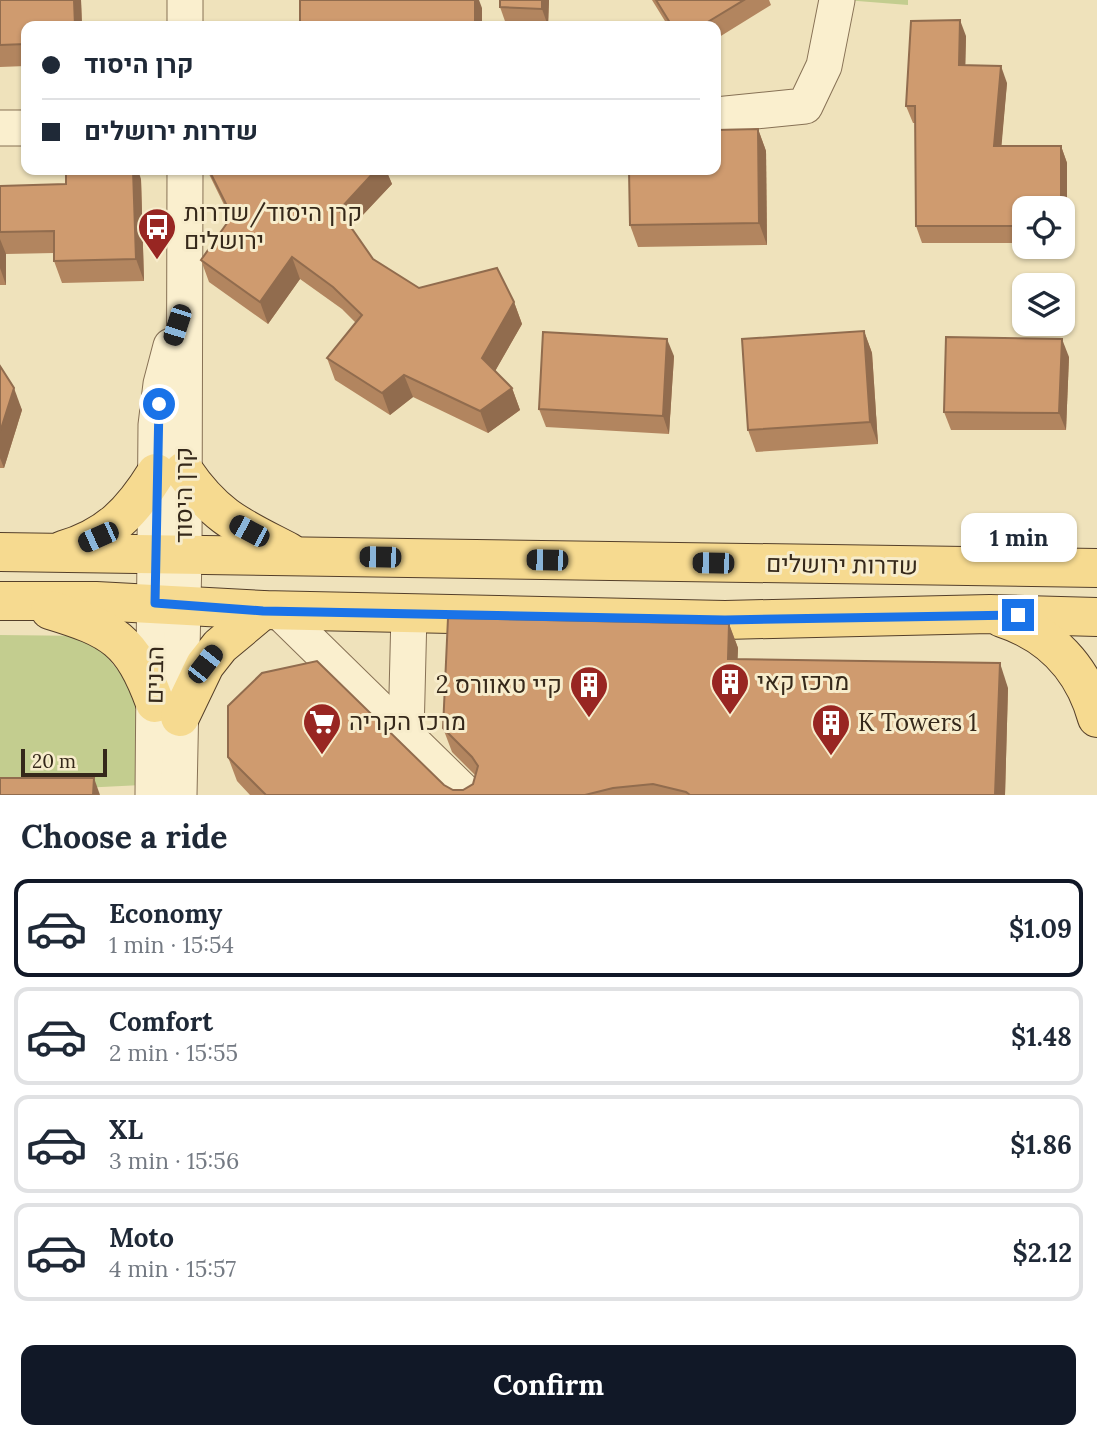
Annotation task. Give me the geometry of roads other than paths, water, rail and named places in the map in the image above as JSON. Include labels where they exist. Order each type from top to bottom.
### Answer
[{"type":"main road","points":[[44,555],[98,537],[122,520],[170,472],[225,519],[297,556]]},
{"type":"main road","name":"שדרות ירושלים","points":[[0,552],[44,555],[169,554],[1097,568]]},
{"type":"main road","points":[[11,601],[86,621],[113,635],[132,652],[167,710],[220,646],[271,611]]},
{"type":"main road","name":"שדרות ירושלים","points":[[11,601],[168,603],[271,611],[725,620],[990,614],[1097,617]]},
{"type":"main road","points":[[990,614],[1035,633],[1068,658],[1092,699],[1097,718]]},
{"type":"street","points":[[185,0],[185,21]]},
{"type":"street","points":[[721,115],[805,106],[824,66],[837,0]]},
{"type":"street","points":[[0,128],[21,128]]},
{"type":"street","name":"קרן היסוד","points":[[168,603],[170,472],[185,303],[185,175]]},
{"type":"street","name":"הבנים","points":[[168,603],[167,710],[179,795]]},
{"type":"street","points":[[271,611],[467,795]]},
{"type":"street","points":[[406,735],[409,613]]},
{"type":"street","name":"הבנים","points":[[153,795],[167,710]]},
{"type":"place","name":"קרן היסוד/שדרות ירושלים","points":[[157,261]]},
{"type":"place","name":"מרכז קאי","points":[[730,716]]},
{"type":"place","name":"קיי טאוורס 2","points":[[589,719]]},
{"type":"place","name":"מרכז הקריה","points":[[322,756]]},
{"type":"place","name":"K Towers 1","points":[[831,757]]}]
